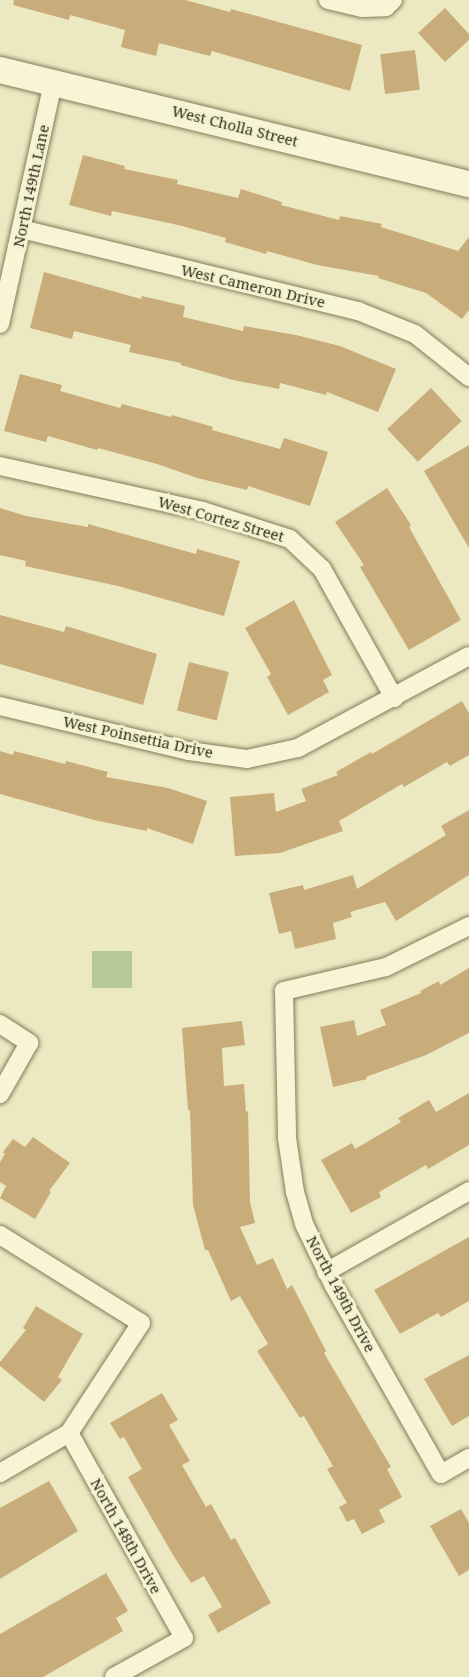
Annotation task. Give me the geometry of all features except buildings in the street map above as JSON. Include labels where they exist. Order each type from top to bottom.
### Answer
[{"type":"street","points":[[328,0],[362,8],[389,3]]},
{"type":"street","name":"West Cholla Street","points":[[0,70],[469,184]]},
{"type":"street","name":"North 149th Lane","points":[[0,324],[53,82]]},
{"type":"street","name":"West Cameron Drive","points":[[21,230],[358,311],[415,334],[469,377]]},
{"type":"street","name":"West Cortez Street","points":[[0,466],[203,511],[290,539],[322,569],[394,698]]},
{"type":"street","name":"West Poinsettia Drive","points":[[0,706],[189,751],[247,759],[298,748],[469,656]]},
{"type":"street","name":"North 149th Drive","points":[[469,926],[386,967],[284,991],[287,1138],[295,1192],[304,1224],[326,1272],[441,1474],[469,1458]]},
{"type":"street","points":[[0,1024],[29,1043],[0,1094]]},
{"type":"street","points":[[326,1272],[469,1191]]},
{"type":"street","points":[[0,1235],[141,1323],[69,1433],[0,1473]]},
{"type":"street","name":"North 148th Drive","points":[[69,1433],[184,1638],[114,1677]]},
{"type":"green space","points":[[92,951],[132,951],[132,988],[92,988]]}]
